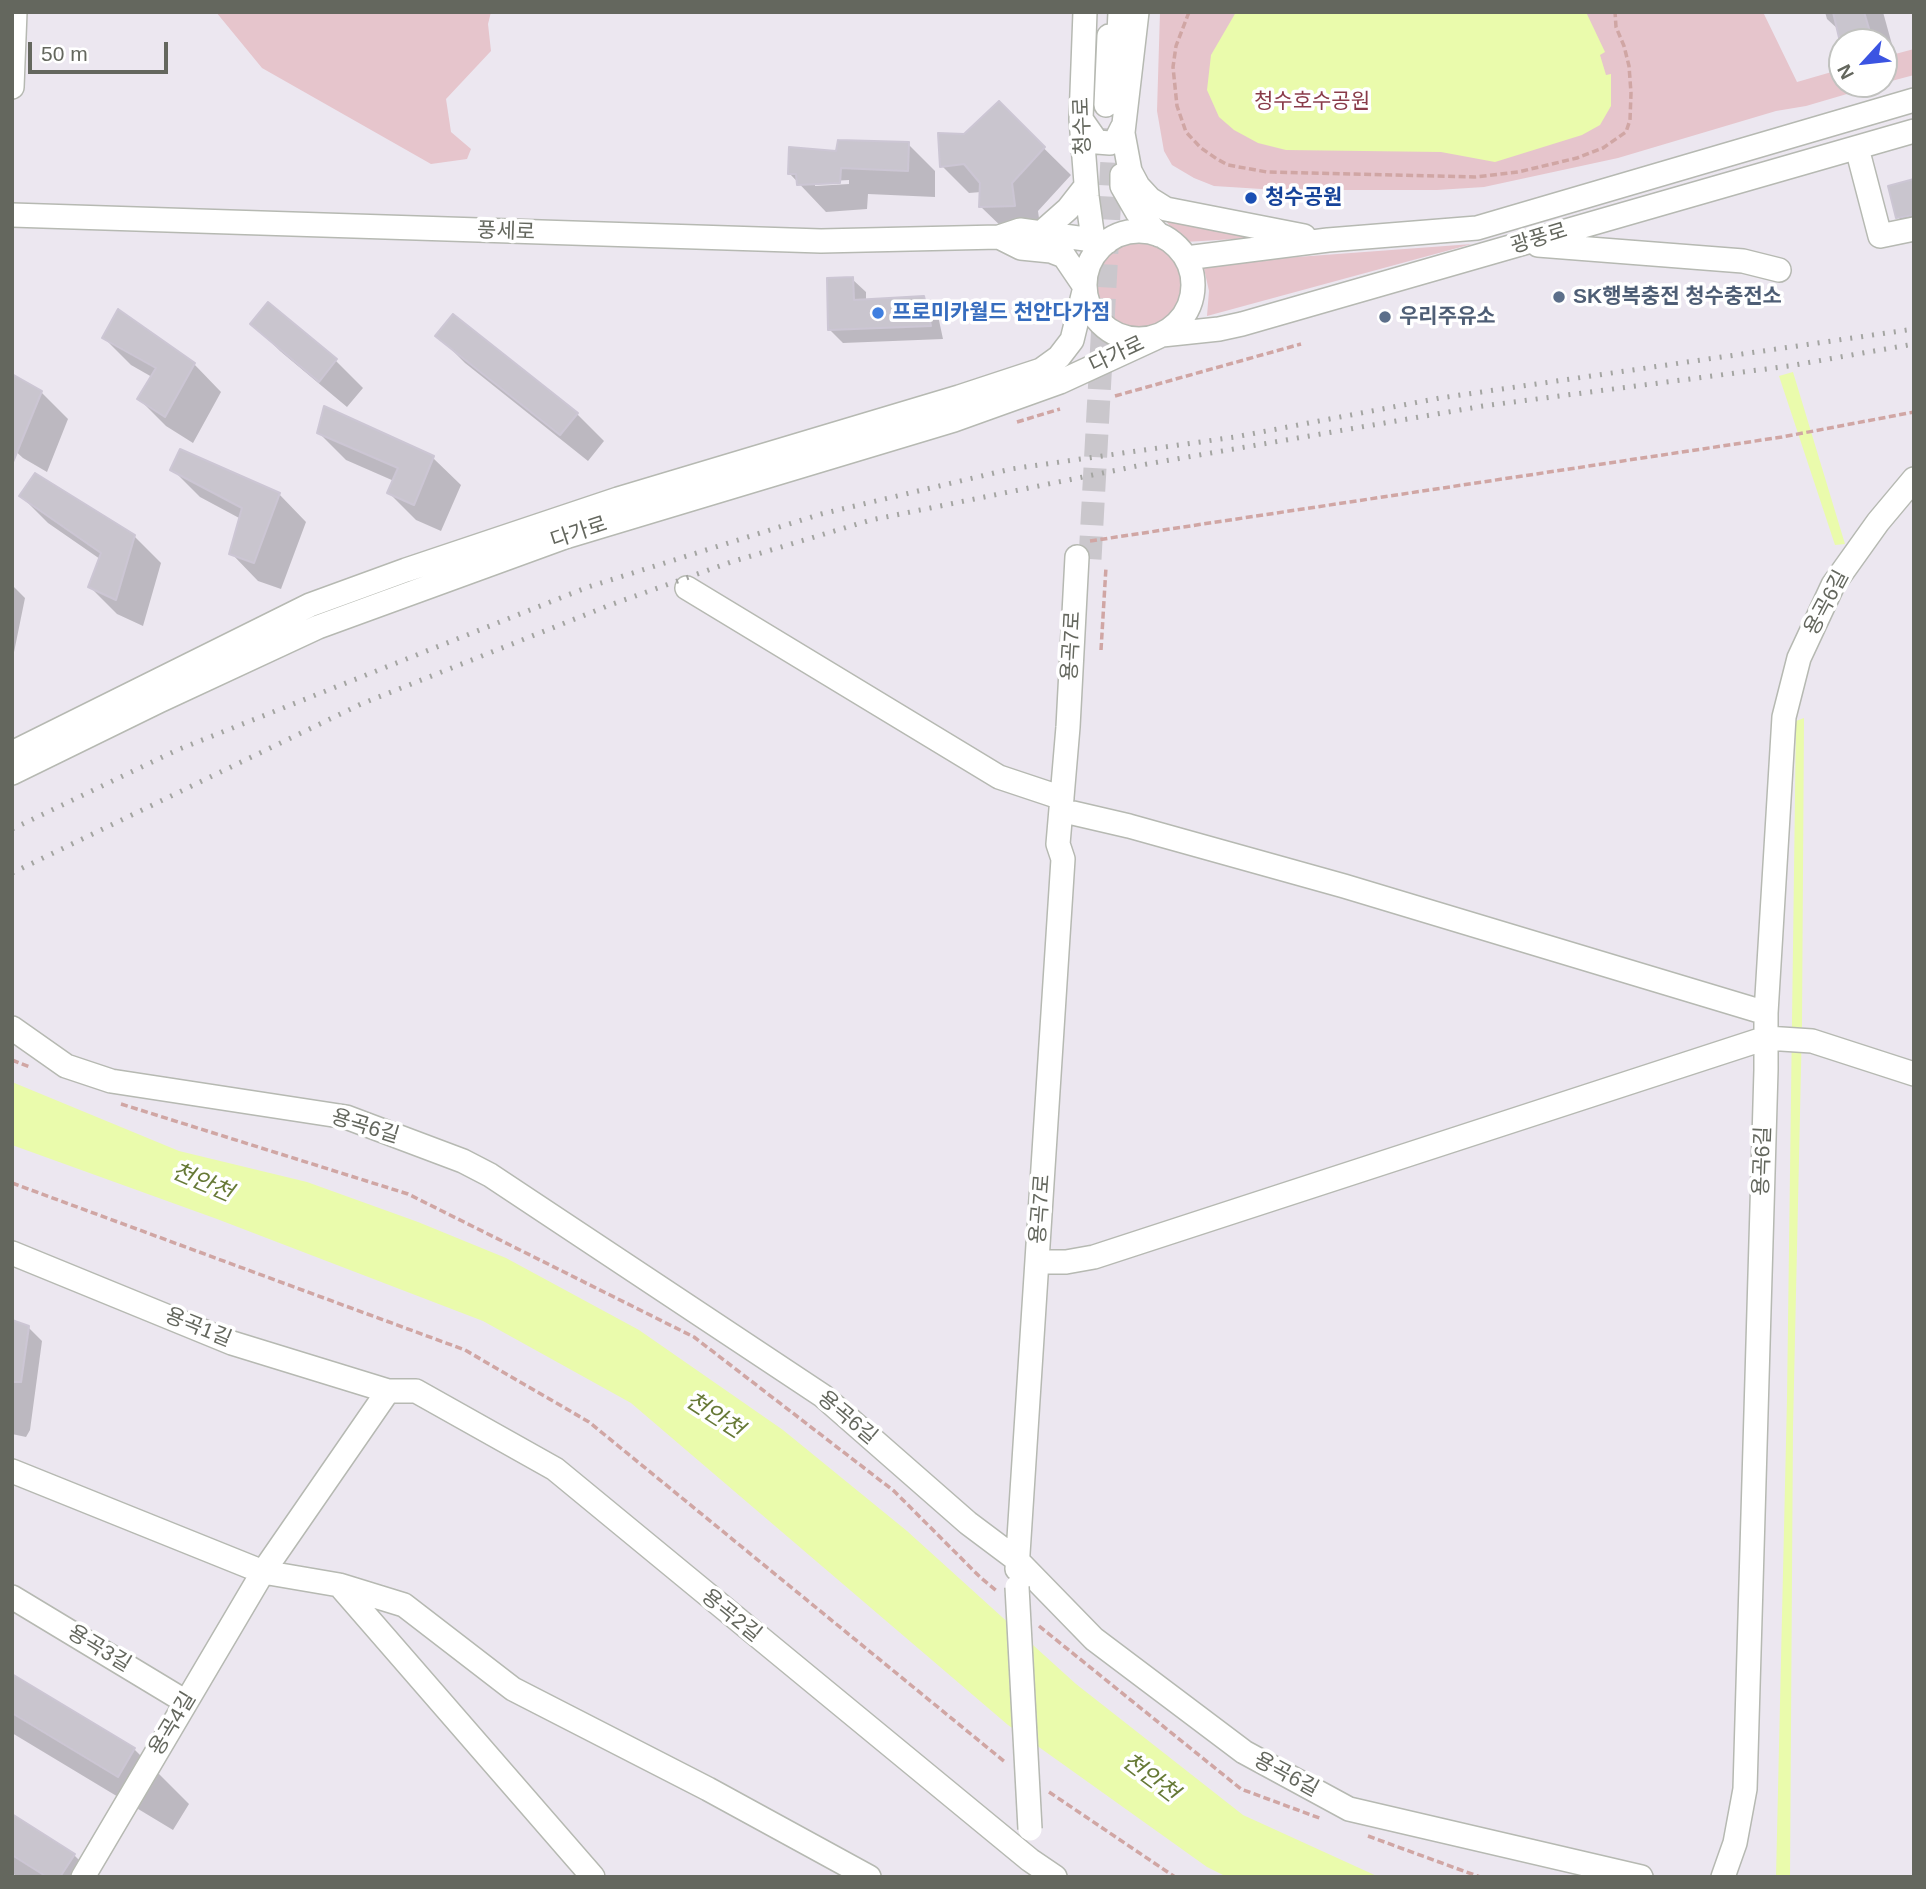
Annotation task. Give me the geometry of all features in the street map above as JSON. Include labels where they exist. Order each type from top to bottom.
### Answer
[{"type":"street","points":[[12,87],[15,12]]},
{"type":"street","name":"청수로","points":[[1085,12],[1081,119],[1086,186],[1098,245]]},
{"type":"street","points":[[1081,119],[1097,142],[1110,143],[1116,140],[1109,12]]},
{"type":"street","points":[[1120,12],[1115,113],[1122,186],[1137,212],[1158,235]]},
{"type":"street","name":"청수로","points":[[1115,113],[1137,12]]},
{"type":"street","name":"광풍로","points":[[1186,258],[1328,240],[1477,228],[1914,100]]},
{"type":"street","points":[[1115,113],[1130,171],[1138,186],[1150,199],[1166,209],[1328,240]]},
{"type":"street","name":"광풍로","points":[[1162,335],[1242,324],[1914,131]]},
{"type":"street","points":[[1857,148],[1880,236],[1914,229]]},
{"type":"street","points":[[1042,232],[1068,209],[1086,186]]},
{"type":"street","name":"풍세로","points":[[12,215],[821,242],[999,237],[1020,230],[1042,232],[1098,245]]},
{"type":"street","points":[[1141,231],[1158,235],[1174,244],[1186,258],[1193,284],[1188,310],[1177,325],[1162,335],[1145,339],[1127,338],[1111,331],[1098,320],[1089,304],[1086,287],[1088,270],[1098,245],[1123,234],[1141,231]]},
{"type":"street","name":"풍세로","points":[[999,237],[1021,248],[1051,251],[1064,256],[1086,287]]},
{"type":"street","points":[[1524,243],[1743,261],[1779,270]]},
{"type":"street","name":"다가로","points":[[12,753],[310,605],[618,499],[1041,370],[1059,357],[1072,340],[1086,287]]},
{"type":"street","points":[[1060,382],[1242,324]]},
{"type":"street","name":"다가로","points":[[12,773],[318,627],[565,537],[954,420],[1060,382],[1162,335]]},
{"type":"street","name":"용곡6길","points":[[1723,1877],[1735,1843],[1745,1789],[1772,1039],[1766,1013],[1784,717],[1798,658],[1833,585],[1878,522],[1914,479]]},
{"type":"street","name":"용곡7로","points":[[1025,1868],[1030,1829],[1009,1591],[1016,1559],[1063,859],[1071,845],[1067,806],[1090,556]]},
{"type":"street","points":[[687,588],[999,777],[1067,806],[1766,1013]]},
{"type":"street","name":"용곡6길","points":[[12,1028],[66,1066],[111,1081],[346,1117],[463,1161],[501,1183],[823,1396],[968,1523],[1016,1559],[1094,1639],[1233,1744],[1349,1809],[1641,1877]]},
{"type":"street","points":[[1037,1262],[1066,1262],[1094,1257],[1772,1039],[1812,1041],[1914,1074]]},
{"type":"street","name":"용곡1길","points":[[12,1253],[232,1343],[388,1391]]},
{"type":"street","name":"용곡4길","points":[[83,1877],[263,1572],[388,1391]]},
{"type":"street","name":"용곡2길","points":[[388,1391],[416,1391],[555,1469],[1025,1868],[1055,1877]]},
{"type":"street","points":[[12,1471],[263,1572],[340,1585],[404,1605],[513,1689],[708,1789],[869,1877]]},
{"type":"street","points":[[340,1585],[593,1877]]},
{"type":"street","name":"용곡3길","points":[[12,1597],[187,1702]]},
{"type":"path","points":[[1189,12],[1176,46],[1174,67],[1177,106],[1186,132],[1201,148],[1217,159],[1228,165],[1267,172],[1475,177],[1518,172],[1577,158],[1603,148],[1626,132],[1630,120],[1629,66],[1616,27],[1615,12]]},
{"type":"path","points":[[1115,396],[1301,344]]},
{"type":"path","points":[[1017,422],[1060,409]]},
{"type":"path","points":[[1101,650],[1090,556],[1914,412]]},
{"type":"path","points":[[12,1060],[37,1070]]},
{"type":"path","points":[[111,1100],[408,1194],[694,1337],[894,1491],[981,1578],[1009,1591]]},
{"type":"path","points":[[1034,1622],[1241,1789],[1331,1823]]},
{"type":"path","points":[[1357,1832],[1480,1877]]},
{"type":"green space","points":[[216,12],[491,12],[488,24],[491,51],[446,99],[451,132],[471,149],[467,159],[431,164],[262,68]]},
{"type":"green space","name":"청수호수공원","points":[[1160,12],[1763,12],[1797,82],[1828,73],[1828,98],[1833,98],[1776,111],[1618,158],[1484,187],[1338,190],[1325,193],[1214,186],[1194,178],[1172,165],[1164,151],[1157,111]]},
{"type":"green space","points":[[1914,49],[1914,75],[1898,79],[1898,53]]},
{"type":"green space","points":[[1160,215],[1268,237],[1185,242]]},
{"type":"green space","points":[[1128,239],[1146,240],[1159,245],[1173,257],[1183,283],[1180,303],[1173,315],[1159,327],[1147,331],[1134,331],[1116,325],[1100,308],[1091,279],[1103,253]]},
{"type":"green space","points":[[1472,244],[1207,316],[1209,291],[1203,264]]},
{"type":"water","points":[[1236,12],[1586,12],[1605,52],[1600,55],[1606,75],[1611,74],[1611,106],[1600,125],[1582,135],[1495,162],[1441,152],[1286,150],[1258,143],[1234,130],[1219,117],[1207,90],[1211,55]]},
{"type":"water","points":[[1793,372],[1845,544],[1835,545],[1779,376]]},
{"type":"water","points":[[1804,718],[1802,1024],[1793,1427],[1790,1877],[1776,1877],[1787,1398],[1796,721]]},
{"type":"water","name":"천안천","points":[[12,1082],[179,1151],[307,1182],[418,1222],[506,1258],[639,1330],[783,1430],[907,1531],[1076,1684],[1243,1815],[1379,1877],[1227,1877],[1207,1867],[1008,1725],[631,1403],[483,1321],[217,1219],[12,1145]]},
{"type":"building","points":[[1833,12],[1864,12],[1869,28],[1837,28]]},
{"type":"building","points":[[999,101],[1045,147],[1012,183],[1015,206],[979,207],[980,183],[964,164],[940,167],[938,133],[964,134]]},
{"type":"building","points":[[838,140],[909,142],[908,171],[841,168],[840,183],[797,185],[796,174],[788,174],[789,147],[836,151]]},
{"type":"building","points":[[1914,179],[1914,215],[1896,218],[1888,186]]},
{"type":"building","name":"프로미카월드 천안다가점","points":[[853,277],[854,300],[924,296],[931,326],[828,330],[827,278]]},
{"type":"building","points":[[268,302],[337,359],[319,382],[250,324]]},
{"type":"building","points":[[118,309],[195,363],[165,417],[137,399],[156,368],[102,338]]},
{"type":"building","points":[[453,314],[578,413],[560,435],[435,336]]},
{"type":"building","points":[[12,374],[42,391],[13,462],[12,462]]},
{"type":"building","points":[[324,406],[434,456],[414,505],[387,493],[398,468],[317,433]]},
{"type":"building","points":[[180,449],[280,493],[254,563],[229,554],[242,508],[170,470]]},
{"type":"building","points":[[35,473],[135,535],[116,600],[88,587],[101,553],[19,496]]},
{"type":"building","points":[[12,1320],[29,1326],[21,1382],[12,1382]]},
{"type":"building","points":[[12,1674],[135,1748],[118,1777],[12,1713]]},
{"type":"building","points":[[12,1814],[75,1854],[60,1877],[47,1877],[12,1855]]},
{"type":"tunnel","points":[[1090,559],[1114,122]]},
{"type":"railway","points":[[12,829],[177,750],[588,587],[821,514],[1011,469],[1235,437],[1440,398],[1914,329]]},
{"type":"railway","points":[[12,873],[361,704],[610,605],[731,562],[871,520],[1147,464],[1483,406],[1789,366],[1914,344]]},
{"type":"place","name":"청수공원","points":[[1251,198]]},
{"type":"place","name":"SK행복충전 청수충전소","points":[[1559,297]]},
{"type":"place","name":"프로미카월드 천안다가점","points":[[878,313]]},
{"type":"place","name":"우리주유소","points":[[1385,317]]}]
